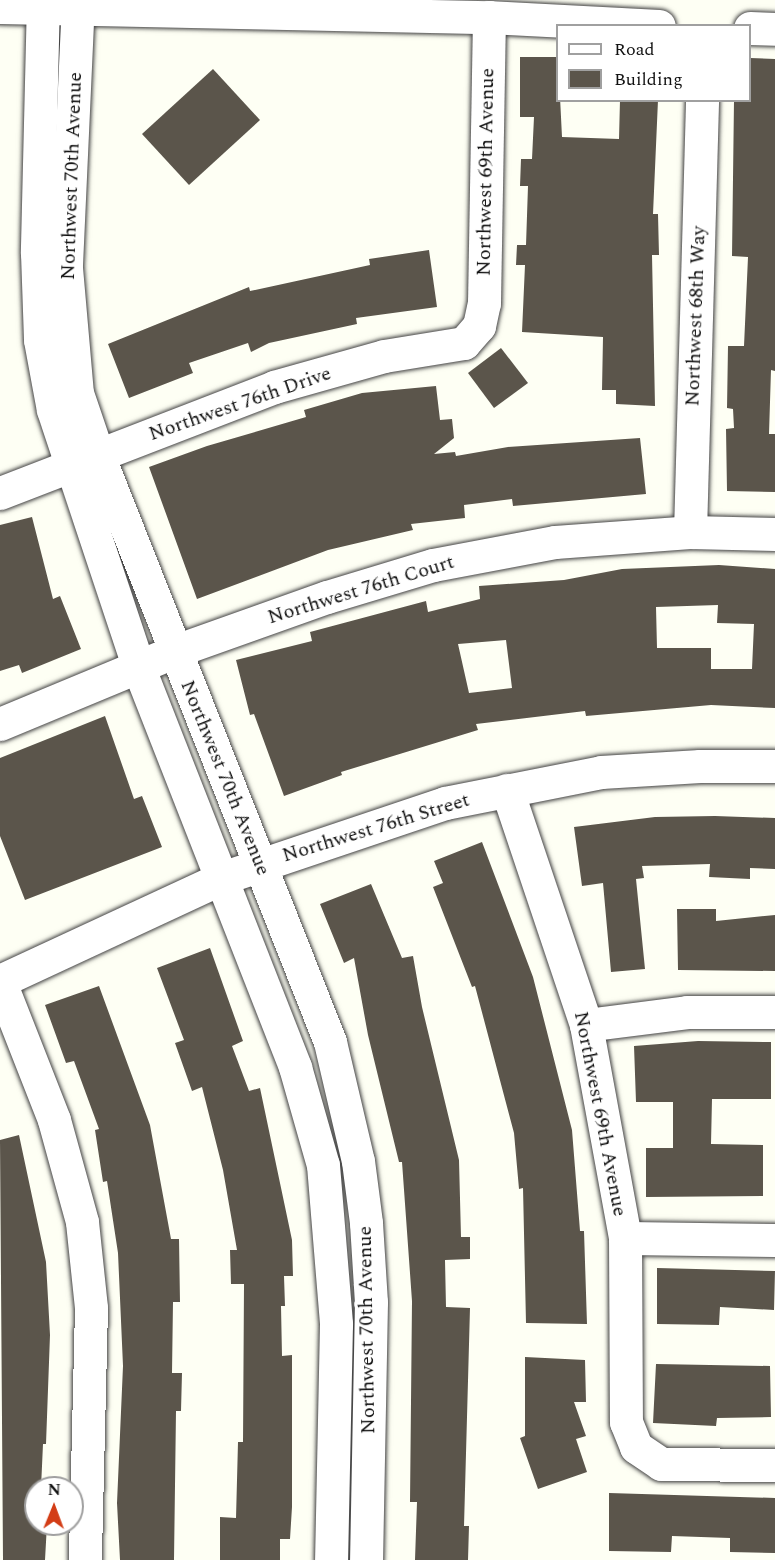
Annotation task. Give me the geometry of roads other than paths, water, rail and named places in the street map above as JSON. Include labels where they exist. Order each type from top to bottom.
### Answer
[{"type":"street","points":[[0,7],[43,4],[489,17],[621,24]]},
{"type":"street","name":"Northwest 70th Avenue","points":[[43,4],[37,253],[40,340],[53,410],[85,460],[175,651],[330,1042],[358,1161],[371,1302],[366,1560]]},
{"type":"street","name":"Northwest 70th Avenue","points":[[78,5],[66,268],[85,460],[138,666],[295,1067],[323,1165],[336,1324],[331,1560]]},
{"type":"street","name":"Northwest 69th Avenue","points":[[479,326],[484,303],[489,17]]},
{"type":"street","points":[[751,28],[775,29]]},
{"type":"street","name":"Northwest 68th Way","points":[[690,532],[702,102]]},
{"type":"street","name":"Northwest 76th Drive","points":[[0,493],[274,387],[384,356],[464,343],[479,326]]},
{"type":"street","name":"Northwest 76th Court","points":[[0,724],[175,651],[327,597],[433,565],[555,542],[690,532],[775,534]]},
{"type":"street","name":"Northwest 76th Street","points":[[0,982],[222,879],[446,803],[601,772],[700,766],[775,766]]},
{"type":"street","name":"Northwest 69th Avenue","points":[[507,790],[586,1025],[625,1238],[626,1422],[636,1447],[661,1464],[775,1466]]},
{"type":"street","points":[[0,982],[54,1120],[82,1222],[91,1308],[85,1560]]},
{"type":"street","points":[[586,1025],[687,1012],[775,1012]]},
{"type":"street","points":[[625,1238],[775,1240]]}]
